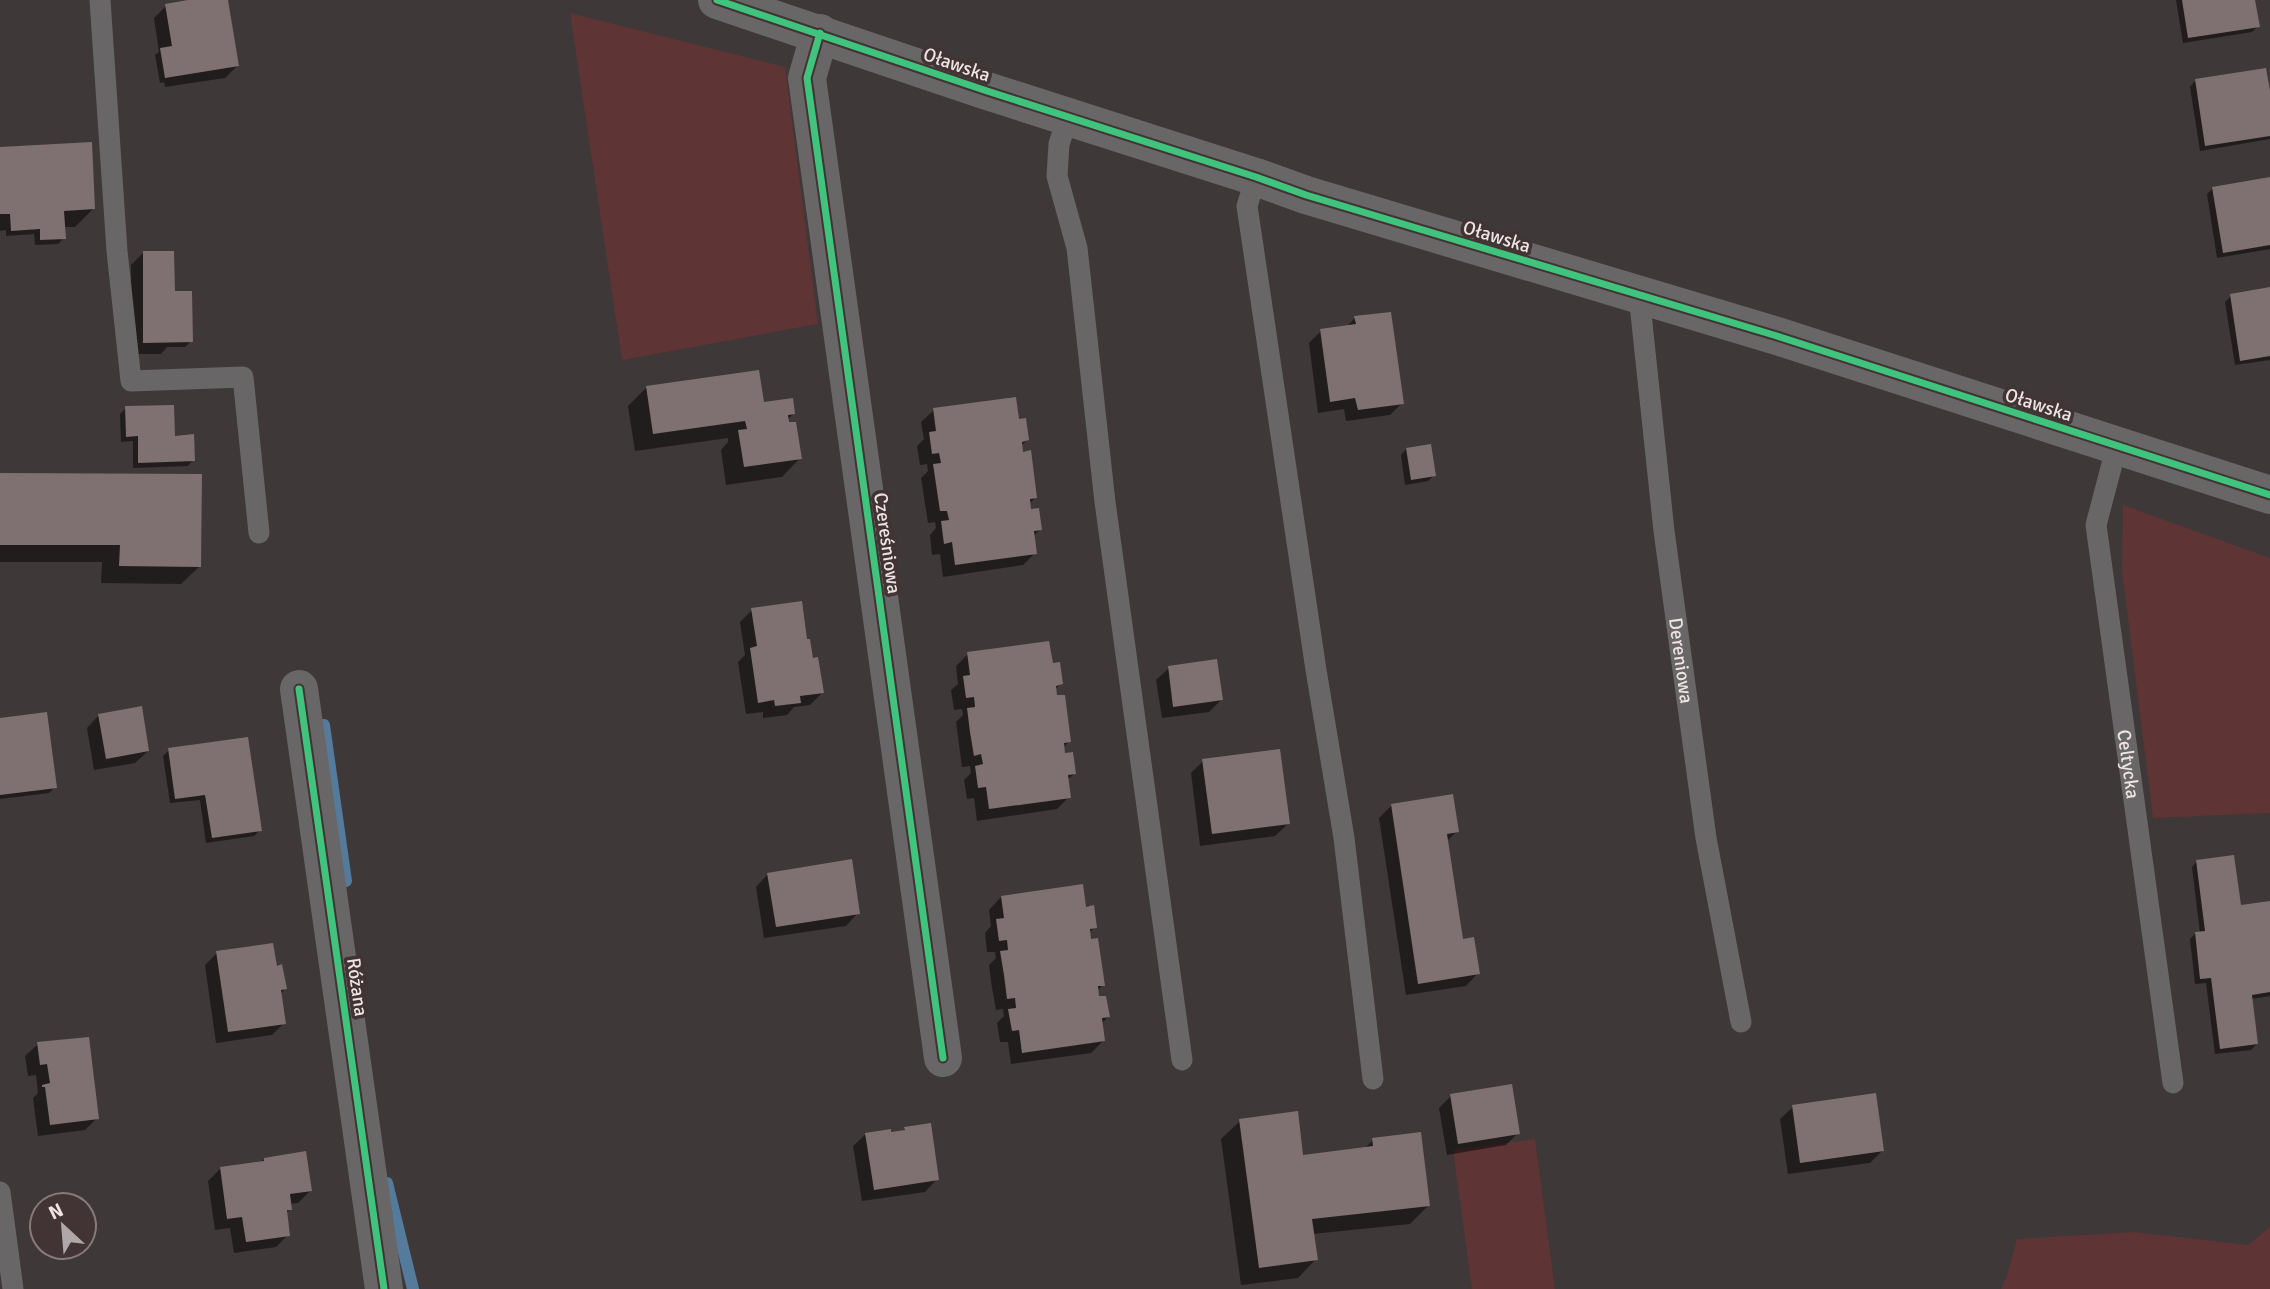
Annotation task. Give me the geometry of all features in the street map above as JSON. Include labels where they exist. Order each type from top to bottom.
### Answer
[{"type":"street","name":"Oławska","points":[[717,0],[1306,195],[1777,336],[2270,495]]},
{"type":"street","name":"Czereśniowa","points":[[820,33],[807,78],[943,1058]]},
{"type":"street","name":"Różana","points":[[299,689],[384,1289]]},
{"type":"lane","points":[[100,0],[117,251],[131,381],[243,377],[259,533]]},
{"type":"lane","points":[[1068,117],[1059,144],[1057,176],[1077,248],[1105,502],[1182,1060]]},
{"type":"lane","points":[[1256,177],[1247,206],[1316,670],[1344,838],[1373,1079]]},
{"type":"lane","name":"Dereniowa","points":[[1639,295],[1664,531],[1703,811],[1741,1022]]},
{"type":"lane","name":"Celtycka","points":[[2117,445],[2096,525],[2173,1083]]},
{"type":"lane","points":[[0,1192],[13,1289]]},
{"type":"shaded area","points":[[570,13],[785,67],[818,324],[622,360]]},
{"type":"shaded area","points":[[2123,505],[2270,558],[2270,813],[2153,818],[2122,570]]},
{"type":"shaded area","points":[[1535,1139],[1555,1289],[1472,1289],[1453,1150]]},
{"type":"shaded area","points":[[2270,1227],[2270,1289],[2001,1289],[2017,1239],[2134,1232],[2248,1245]]},
{"type":"building","points":[[188,0],[228,0],[239,66],[165,78],[160,48],[172,46],[165,4]]},
{"type":"building","points":[[2182,0],[2255,0],[2260,27],[2188,38]]},
{"type":"building","points":[[2266,68],[2270,91],[2270,136],[2205,146],[2195,79]]},
{"type":"building","points":[[92,142],[95,209],[64,211],[66,239],[40,240],[40,229],[11,231],[10,214],[0,214],[0,147]]},
{"type":"building","points":[[2270,177],[2270,245],[2223,253],[2212,187]]},
{"type":"building","points":[[143,251],[174,251],[175,291],[192,291],[193,342],[143,343]]},
{"type":"building","points":[[2270,287],[2270,356],[2240,361],[2230,294]]},
{"type":"building","points":[[1391,312],[1404,404],[1358,410],[1355,398],[1330,402],[1320,329],[1356,324],[1354,316]]},
{"type":"building","points":[[759,370],[764,402],[793,398],[795,414],[788,415],[789,422],[796,422],[802,459],[744,467],[738,430],[747,429],[745,421],[653,434],[646,386]]},
{"type":"building","points":[[1016,397],[1019,419],[1026,418],[1029,440],[1022,442],[1023,452],[1031,450],[1037,498],[1030,499],[1031,509],[1039,508],[1042,530],[1034,531],[1037,554],[955,565],[952,542],[944,544],[941,521],[949,520],[947,511],[940,511],[933,464],[941,463],[939,453],[932,454],[929,432],[936,431],[933,408]]},
{"type":"building","points":[[174,405],[175,436],[194,434],[195,461],[138,463],[138,436],[126,437],[125,406]]},
{"type":"building","points":[[1431,444],[1436,476],[1411,480],[1406,448]]},
{"type":"building","points":[[0,473],[202,474],[201,567],[119,566],[120,545],[0,545]]},
{"type":"building","points":[[802,601],[807,639],[810,639],[813,658],[818,657],[824,693],[800,696],[801,703],[775,706],[774,700],[758,703],[750,648],[757,646],[751,608]]},
{"type":"building","points":[[1049,641],[1053,663],[1060,662],[1063,684],[1056,686],[1057,695],[1065,695],[1071,742],[1064,743],[1065,753],[1073,752],[1076,774],[1068,775],[1071,798],[989,809],[986,787],[978,788],[975,766],[983,764],[981,754],[974,756],[970,732],[967,708],[975,707],[974,697],[966,698],[963,676],[970,675],[967,652]]},
{"type":"building","points":[[1217,659],[1223,700],[1173,707],[1168,666]]},
{"type":"building","points":[[142,706],[149,751],[106,759],[98,714]]},
{"type":"building","points":[[47,712],[57,788],[0,795],[0,718]]},
{"type":"building","points":[[248,737],[262,831],[212,838],[205,795],[175,799],[168,748]]},
{"type":"building","points":[[1280,749],[1290,824],[1212,834],[1202,759]]},
{"type":"building","points":[[1453,794],[1459,832],[1447,834],[1463,939],[1474,937],[1480,974],[1418,984],[1391,804]]},
{"type":"building","points":[[2234,855],[2241,905],[2270,901],[2270,992],[2252,995],[2258,1044],[2220,1049],[2211,978],[2200,979],[2195,932],[2205,931],[2196,860]]},
{"type":"building","points":[[852,859],[860,914],[776,927],[767,873]]},
{"type":"building","points":[[1083,884],[1086,907],[1094,905],[1097,928],[1090,929],[1091,939],[1098,938],[1105,986],[1098,986],[1099,996],[1106,996],[1110,1017],[1102,1018],[1105,1041],[1022,1053],[1019,1030],[1012,1031],[1008,1009],[1016,1008],[1015,998],[1007,999],[1000,951],[1008,950],[1007,940],[999,941],[996,919],[1004,918],[1001,896]]},
{"type":"building","points":[[273,943],[277,966],[282,964],[287,989],[281,990],[286,1024],[228,1032],[216,951]]},
{"type":"building","points":[[89,1037],[99,1119],[50,1125],[45,1087],[42,1085],[50,1083],[47,1064],[40,1065],[37,1042]]},
{"type":"building","points":[[1512,1084],[1520,1134],[1458,1144],[1450,1094]]},
{"type":"building","points":[[1876,1093],[1884,1151],[1800,1163],[1792,1105]]},
{"type":"building","points":[[1298,1111],[1303,1155],[1373,1146],[1372,1138],[1421,1132],[1430,1206],[1312,1219],[1318,1260],[1259,1268],[1239,1119]]},
{"type":"building","points":[[931,1123],[939,1180],[874,1190],[865,1133],[905,1130],[904,1127]]},
{"type":"building","points":[[306,1151],[312,1191],[290,1194],[292,1210],[287,1210],[290,1236],[246,1242],[242,1217],[227,1219],[220,1167],[264,1161],[264,1158]]},
{"type":"waterway","points":[[324,725],[346,881]]},
{"type":"waterway","points":[[387,1183],[413,1289]]},
{"type":"cycle path","points":[[717,0],[1306,195],[1777,336],[2270,495]]},
{"type":"cycle path","points":[[820,33],[807,78],[943,1058]]},
{"type":"cycle path","points":[[299,689],[384,1289]]}]
